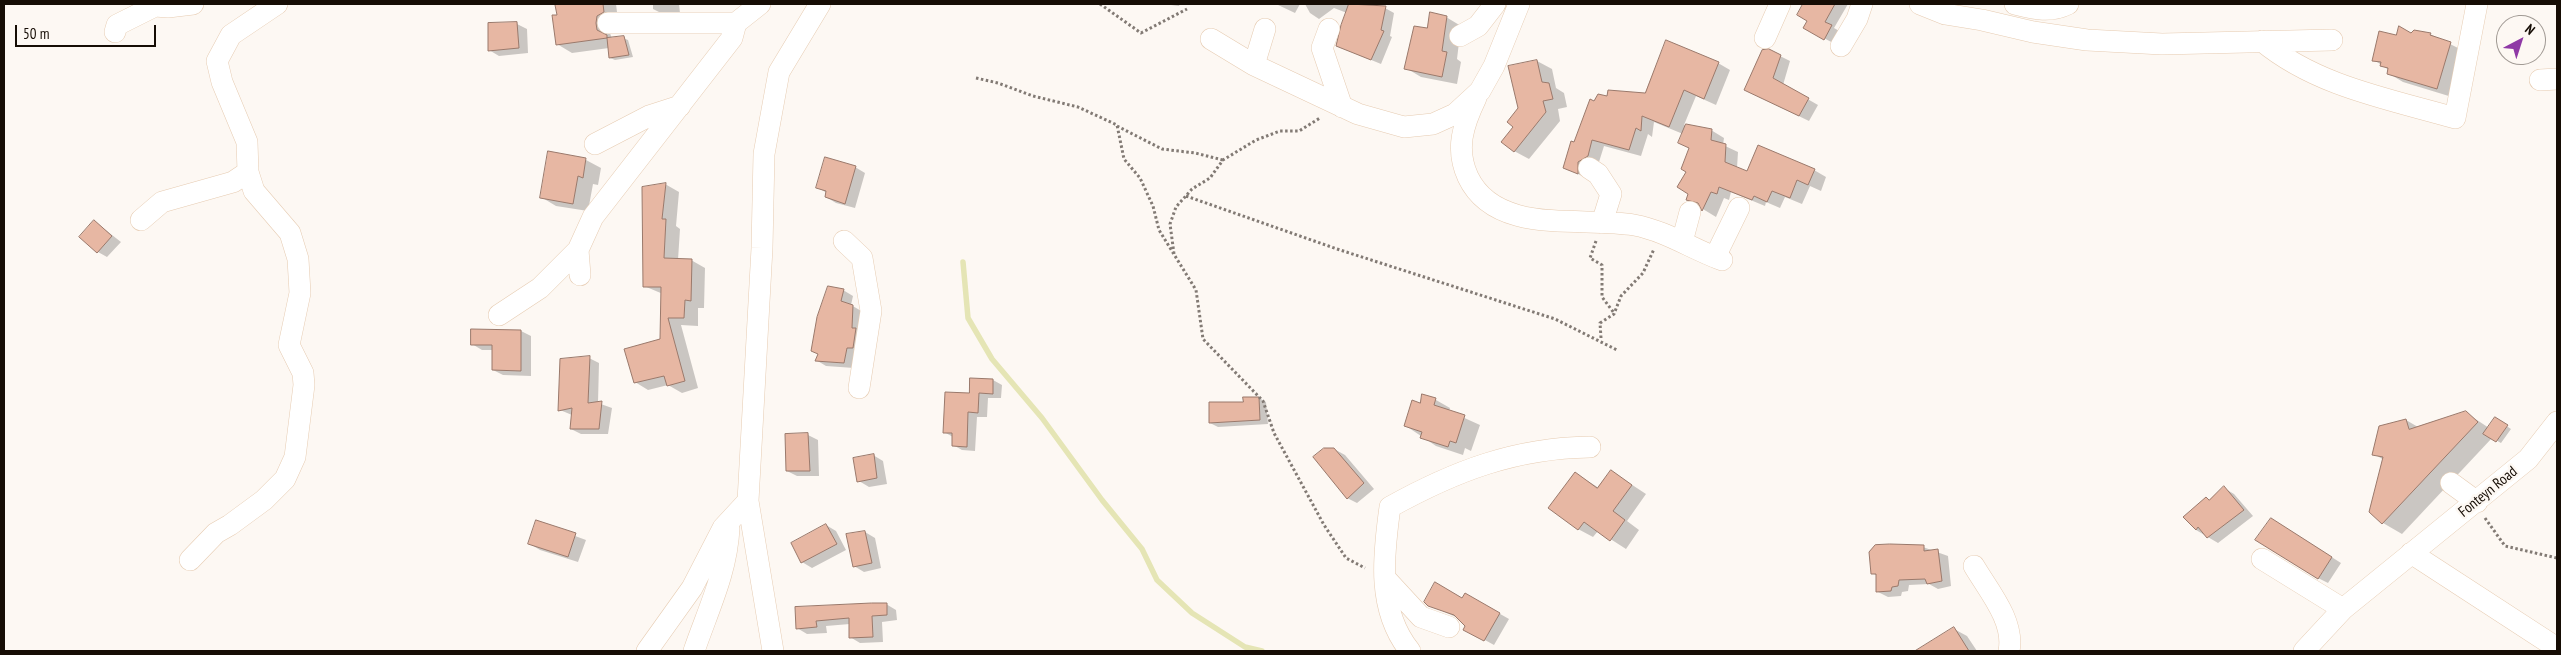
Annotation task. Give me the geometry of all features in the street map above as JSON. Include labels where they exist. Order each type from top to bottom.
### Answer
[{"type":"street","points":[[115,32],[117,25],[155,6],[168,7],[194,4]]},
{"type":"street","points":[[190,560],[216,533],[230,526],[264,500],[285,479],[295,457],[303,408],[303,373],[289,345],[300,293],[298,259],[290,233],[254,191],[248,172],[246,142],[222,82],[217,61],[231,35],[276,4]]},
{"type":"street","points":[[499,315],[540,288],[578,250],[593,217],[606,198],[732,38],[736,23],[760,4]]},
{"type":"street","points":[[773,651],[748,501],[762,248],[764,154],[779,72],[820,4]]},
{"type":"street","points":[[1460,36],[1478,26],[1495,4]]},
{"type":"street","points":[[1519,4],[1494,66],[1468,115],[1462,139],[1461,161],[1471,183],[1491,205],[1515,216],[1634,225],[1661,233],[1718,259],[1739,208]]},
{"type":"street","points":[[1765,38],[1780,4]]},
{"type":"street","points":[[1841,46],[1857,19],[1862,4]]},
{"type":"street","points":[[1920,4],[1946,14],[1982,20],[2032,32],[2087,40],[2162,44],[2332,40]]},
{"type":"street","points":[[2015,4],[2033,9],[2054,11],[2068,4]]},
{"type":"street","points":[[2262,41],[2279,56],[2314,74],[2357,90],[2455,118],[2477,4]]},
{"type":"street","points":[[608,23],[736,23]]},
{"type":"street","points":[[1330,29],[1322,48],[1334,111]]},
{"type":"street","points":[[1254,65],[1256,51],[1265,30]]},
{"type":"street","points":[[1211,39],[1334,111],[1358,114],[1404,127],[1433,124],[1455,114],[1480,91]]},
{"type":"street","points":[[595,144],[649,116],[680,106]]},
{"type":"street","points":[[642,179],[649,145]]},
{"type":"street","points":[[1590,168],[1598,174],[1611,194],[1602,223]]},
{"type":"street","points":[[142,220],[162,202],[233,182],[248,172]]},
{"type":"street","points":[[1682,242],[1690,212]]},
{"type":"street","points":[[844,240],[862,258],[871,311],[859,388]]},
{"type":"street","points":[[578,250],[580,275]]},
{"type":"street","name":"Fonteyn Road","points":[[2343,609],[2528,459],[2557,422]]},
{"type":"street","points":[[1410,651],[1397,635],[1377,574],[1384,553],[1390,507],[1432,484],[1510,456],[1553,448],[1590,447]]},
{"type":"street","points":[[2450,482],[2477,502]]},
{"type":"street","points":[[647,651],[692,588],[723,528],[748,501]]},
{"type":"street","points":[[694,651],[720,581],[728,553],[729,522]]},
{"type":"street","points":[[2411,553],[2557,648]]},
{"type":"street","points":[[2262,559],[2343,609],[2304,651]]},
{"type":"street","points":[[1974,566],[2002,612],[2011,641],[2009,651]]},
{"type":"street","points":[[1377,574],[1421,617],[1449,628]]},
{"type":"path","points":[[1100,4],[1141,33],[1187,9]]},
{"type":"path","points":[[976,78],[1078,108],[1162,149],[1195,153],[1222,160]]},
{"type":"path","points":[[1174,256],[1170,224],[1176,207],[1186,196],[1210,178],[1222,160],[1256,140],[1280,131],[1299,131],[1334,111]]},
{"type":"path","points":[[1117,126],[1124,159],[1140,178],[1152,206],[1159,230],[1196,290],[1203,339],[1263,401],[1274,433],[1324,525],[1346,558],[1377,574]]},
{"type":"path","points":[[1186,196],[1398,269],[1463,288],[1555,319],[1617,350]]},
{"type":"path","points":[[1602,223],[1590,258],[1602,265],[1602,297],[1614,314]]},
{"type":"path","points":[[1601,338],[1600,323],[1614,314],[1621,296],[1643,273],[1661,233]]},
{"type":"path","points":[[2477,502],[2487,522],[2505,546],[2557,558]]},
{"type":"building","points":[[603,4],[604,12],[597,16],[596,23],[597,30],[607,35],[607,38],[556,45],[552,15],[557,15],[555,5]]},
{"type":"building","points":[[1349,4],[1386,6],[1381,30],[1384,31],[1371,60],[1336,46]]},
{"type":"building","points":[[1803,4],[1835,4],[1825,22],[1832,25],[1824,40],[1803,28],[1807,21],[1797,15]]},
{"type":"building","points":[[1430,12],[1447,16],[1442,51],[1447,52],[1442,77],[1404,69],[1414,26],[1427,28]]},
{"type":"building","points":[[517,22],[519,48],[488,51],[488,23]]},
{"type":"building","points":[[2399,26],[2411,33],[2414,30],[2431,33],[2430,35],[2451,42],[2437,89],[2387,74],[2388,68],[2380,66],[2381,62],[2372,61],[2379,31],[2396,35]]},
{"type":"building","points":[[624,36],[629,55],[609,58],[607,38]]},
{"type":"building","points":[[1666,40],[1719,62],[1704,99],[1684,90],[1669,127],[1642,116],[1641,131],[1636,128],[1629,150],[1592,140],[1588,156],[1578,162],[1578,174],[1563,168],[1571,141],[1574,142],[1590,99],[1594,101],[1598,94],[1607,96],[1608,90],[1645,93]]},
{"type":"building","points":[[1769,49],[1781,55],[1773,78],[1809,98],[1799,116],[1744,90],[1762,50]]},
{"type":"building","points":[[1537,60],[1542,82],[1549,83],[1553,99],[1543,101],[1546,112],[1514,152],[1501,142],[1513,127],[1507,122],[1518,108],[1508,66]]},
{"type":"building","points":[[1686,124],[1712,129],[1711,140],[1726,144],[1725,162],[1747,171],[1758,145],[1815,169],[1808,185],[1797,180],[1790,198],[1772,191],[1767,202],[1754,196],[1752,200],[1719,187],[1717,194],[1711,192],[1702,211],[1698,203],[1686,200],[1688,194],[1677,187],[1686,172],[1681,169],[1689,148],[1678,143]]},
{"type":"building","points":[[548,151],[586,158],[583,178],[578,176],[573,204],[540,198]]},
{"type":"building","points":[[825,157],[856,166],[845,204],[825,197],[826,191],[816,188]]},
{"type":"building","points":[[666,183],[662,219],[666,219],[664,258],[692,259],[691,301],[685,300],[684,318],[668,318],[685,381],[667,386],[664,376],[634,383],[624,349],[660,339],[661,287],[643,287],[642,187]]},
{"type":"building","points":[[94,220],[112,236],[97,253],[79,237]]},
{"type":"building","points":[[828,286],[844,289],[841,301],[853,305],[852,328],[856,328],[853,348],[847,348],[844,363],[815,361],[818,354],[811,351],[817,317]]},
{"type":"building","points":[[471,329],[521,330],[521,371],[492,370],[492,345],[471,345]]},
{"type":"building","points":[[590,356],[588,403],[602,401],[599,429],[570,429],[572,408],[558,411],[560,359]]},
{"type":"building","points":[[970,378],[993,379],[993,394],[979,393],[978,413],[968,412],[967,447],[952,446],[952,433],[943,433],[945,392],[969,393]]},
{"type":"building","points":[[1422,394],[1436,398],[1434,405],[1465,415],[1456,443],[1450,441],[1448,447],[1420,438],[1422,432],[1404,426],[1412,400],[1420,403]]},
{"type":"building","points":[[1243,397],[1259,397],[1260,420],[1209,423],[1209,402],[1243,402]]},
{"type":"building","points":[[2466,411],[2478,422],[2382,524],[2369,512],[2383,457],[2372,455],[2379,426],[2406,419],[2409,429]]},
{"type":"building","points":[[2495,417],[2508,425],[2496,442],[2483,434]]},
{"type":"building","points":[[808,433],[810,471],[786,471],[785,434]]},
{"type":"building","points":[[1324,448],[1334,448],[1364,483],[1347,499],[1313,457]]},
{"type":"building","points":[[874,454],[877,478],[857,482],[853,458]]},
{"type":"building","points":[[1611,470],[1632,485],[1613,511],[1625,520],[1610,541],[1584,522],[1578,530],[1548,508],[1575,472],[1597,488]]},
{"type":"building","points":[[2224,486],[2244,510],[2207,538],[2198,527],[2196,530],[2183,517],[2206,497],[2209,500]]},
{"type":"building","points":[[2271,518],[2332,557],[2318,579],[2255,540]]},
{"type":"building","points":[[536,520],[576,533],[568,557],[528,544]]},
{"type":"building","points":[[826,524],[837,544],[801,563],[791,543]]},
{"type":"building","points":[[865,531],[872,563],[853,567],[846,534]]},
{"type":"building","points":[[1875,545],[1924,545],[1924,551],[1938,549],[1942,581],[1927,584],[1925,579],[1899,580],[1898,586],[1892,587],[1891,591],[1876,592],[1876,574],[1871,574],[1869,552]]},
{"type":"building","points":[[1435,582],[1462,598],[1465,593],[1500,613],[1484,641],[1463,630],[1465,626],[1454,615],[1428,606],[1424,602]]},
{"type":"building","points":[[887,603],[887,615],[872,616],[873,637],[849,638],[849,618],[816,621],[817,627],[796,629],[795,607]]},
{"type":"building","points":[[1954,627],[1969,651],[1915,651]]},
{"type":"waterway","points":[[963,262],[968,318],[992,359],[1042,418],[1102,500],[1142,549],[1157,580],[1192,613],[1245,647],[1262,651]]}]
